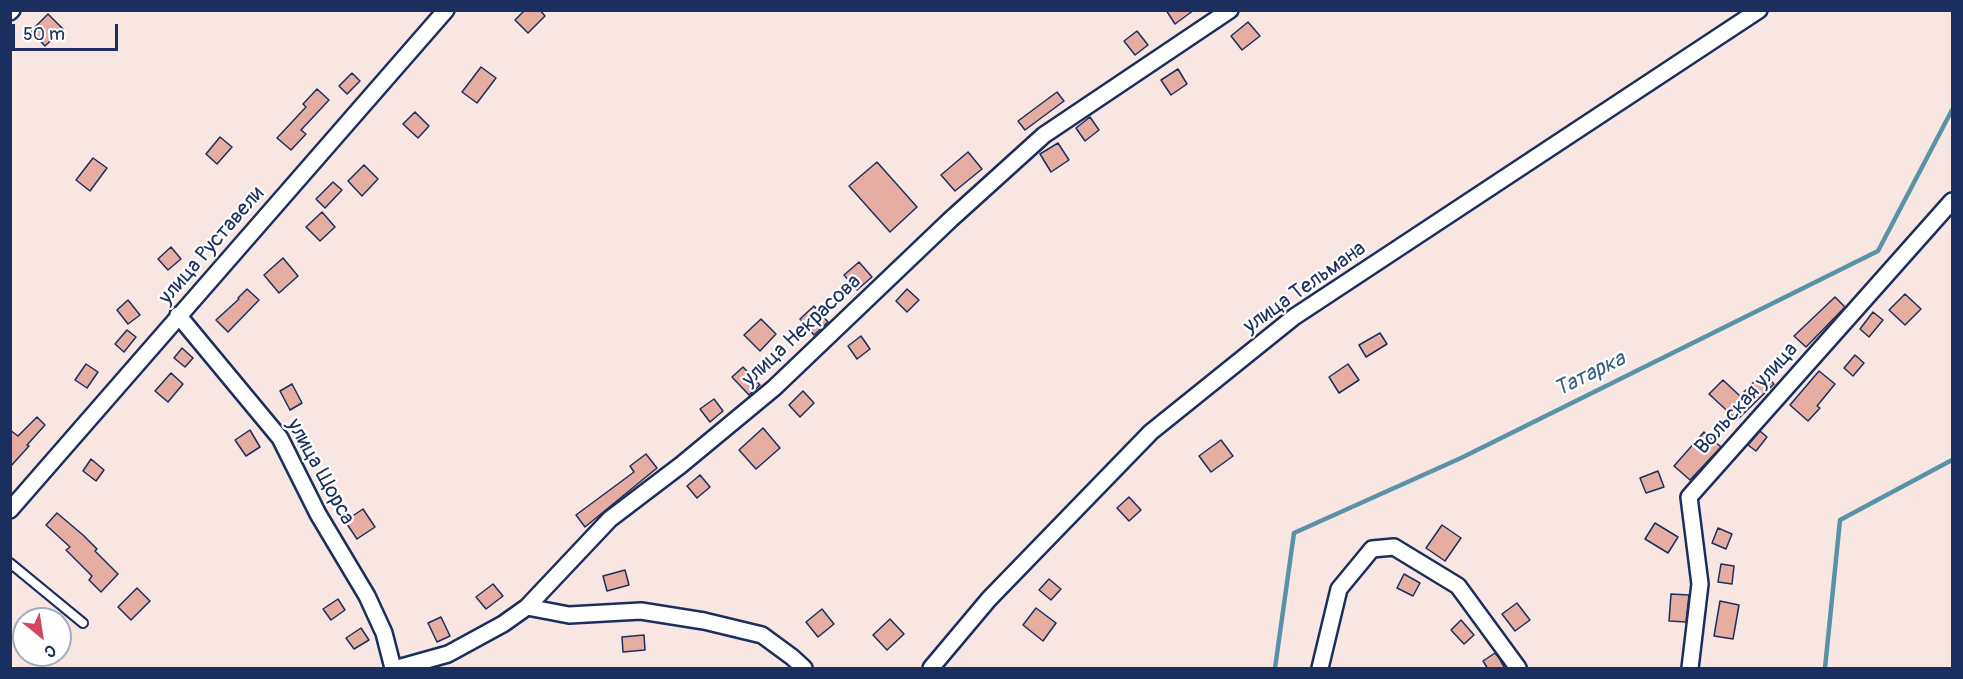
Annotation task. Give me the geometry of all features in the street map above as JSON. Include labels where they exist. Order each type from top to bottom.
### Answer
[{"type":"street","name":"улица Руставели","points":[[10,510],[446,10]]},
{"type":"street","name":"улица Некрасова","points":[[398,669],[448,654],[503,624],[527,607],[610,519],[681,465],[774,388],[950,220],[1044,135],[1230,10]]},
{"type":"street","name":"улица Тельмана","points":[[931,669],[989,599],[1151,432],[1294,317],[1759,10]]},
{"type":"street","name":"Вольская улица","points":[[1690,669],[1700,584],[1689,497],[1953,201]]},
{"type":"street","name":"улица Щорса","points":[[178,315],[280,438],[318,513],[367,596],[384,633],[393,669]]},
{"type":"street","points":[[1320,669],[1340,589],[1372,549],[1394,547],[1458,586],[1518,669]]},
{"type":"street","points":[[527,607],[568,615],[641,611],[704,621],[762,635],[804,669]]},
{"type":"lane","points":[[10,563],[83,623]]},
{"type":"building","points":[[525,10],[540,10],[545,16],[528,33],[515,20]]},
{"type":"building","points":[[1166,10],[1194,10],[1175,24]]},
{"type":"building","points":[[48,14],[63,29],[45,46],[31,31]]},
{"type":"building","points":[[1248,22],[1260,36],[1242,50],[1231,36]]},
{"type":"building","points":[[1137,31],[1148,45],[1135,55],[1124,41]]},
{"type":"building","points":[[481,67],[496,78],[477,103],[462,92]]},
{"type":"building","points":[[1178,69],[1187,84],[1171,95],[1161,80]]},
{"type":"building","points":[[352,73],[360,81],[347,94],[339,86]]},
{"type":"building","points":[[317,89],[329,100],[301,130],[306,134],[291,150],[277,138],[306,107],[303,104]]},
{"type":"building","points":[[1057,92],[1064,101],[1025,130],[1018,121]]},
{"type":"building","points":[[415,112],[429,126],[418,138],[403,124]]},
{"type":"building","points":[[1090,117],[1099,130],[1085,141],[1076,128]]},
{"type":"building","points":[[220,137],[232,147],[217,164],[206,154]]},
{"type":"building","points":[[1058,143],[1069,160],[1051,172],[1040,154]]},
{"type":"building","points":[[968,152],[982,169],[955,191],[941,175]]},
{"type":"building","points":[[93,158],[107,168],[90,191],[76,180]]},
{"type":"building","points":[[877,162],[917,207],[890,232],[849,186]]},
{"type":"building","points":[[364,165],[378,179],[362,196],[348,181]]},
{"type":"building","points":[[333,182],[342,190],[325,208],[316,199]]},
{"type":"building","points":[[322,212],[335,227],[320,241],[306,227]]},
{"type":"building","points":[[171,247],[181,259],[168,270],[158,259]]},
{"type":"building","points":[[283,258],[298,276],[279,293],[264,275]]},
{"type":"building","points":[[859,262],[872,277],[857,290],[844,275]]},
{"type":"building","points":[[247,289],[259,300],[228,332],[216,320]]},
{"type":"building","points":[[907,289],[919,300],[907,312],[896,301]]},
{"type":"building","points":[[1905,294],[1921,309],[1905,325],[1889,310]]},
{"type":"building","points":[[1835,297],[1845,307],[1806,347],[1794,336]]},
{"type":"building","points":[[128,300],[140,315],[128,324],[117,310]]},
{"type":"building","points":[[814,306],[828,322],[814,335],[800,319]]},
{"type":"building","points":[[1873,312],[1883,320],[1869,337],[1860,329]]},
{"type":"building","points":[[761,319],[776,334],[760,351],[744,335]]},
{"type":"building","points":[[127,330],[136,337],[124,352],[115,344]]},
{"type":"building","points":[[1380,333],[1387,344],[1366,357],[1359,345]]},
{"type":"building","points":[[861,336],[870,349],[857,359],[848,346]]},
{"type":"building","points":[[182,348],[193,358],[185,367],[174,358]]},
{"type":"building","points":[[1855,355],[1864,363],[1853,376],[1844,368]]},
{"type":"building","points":[[86,364],[98,372],[87,388],[75,380]]},
{"type":"building","points":[[1348,364],[1359,380],[1339,393],[1329,377]]},
{"type":"building","points":[[743,367],[760,385],[749,395],[732,377]]},
{"type":"building","points":[[1819,371],[1835,384],[1817,406],[1820,408],[1808,421],[1790,405]]},
{"type":"building","points":[[171,373],[183,384],[168,402],[155,391]]},
{"type":"building","points":[[1763,373],[1774,384],[1737,420],[1709,394],[1723,380],[1740,396]]},
{"type":"building","points":[[292,384],[302,403],[290,410],[280,391]]},
{"type":"building","points":[[803,391],[814,403],[800,417],[789,405]]},
{"type":"building","points":[[714,399],[723,411],[710,422],[700,409]]},
{"type":"building","points":[[37,417],[45,425],[10,467],[10,430],[18,436]]},
{"type":"building","points":[[763,428],[780,448],[756,469],[739,450]]},
{"type":"building","points":[[250,430],[260,447],[246,456],[235,440]]},
{"type":"building","points":[[1760,431],[1767,437],[1756,451],[1748,445]]},
{"type":"building","points":[[1704,432],[1721,447],[1690,480],[1674,466]]},
{"type":"building","points":[[1221,440],[1233,456],[1211,472],[1199,456]]},
{"type":"building","points":[[646,454],[657,468],[585,527],[576,515],[634,472],[630,466]]},
{"type":"building","points":[[91,459],[104,470],[96,481],[83,471]]},
{"type":"building","points":[[1658,471],[1664,487],[1646,493],[1640,478]]},
{"type":"building","points":[[700,475],[710,487],[697,498],[687,486]]},
{"type":"building","points":[[1129,497],[1141,510],[1129,521],[1117,508]]},
{"type":"building","points":[[363,509],[375,527],[357,539],[345,521]]},
{"type":"building","points":[[57,513],[97,549],[95,551],[118,574],[101,592],[89,580],[92,576],[66,550],[70,547],[46,525]]},
{"type":"building","points":[[1655,523],[1678,537],[1668,553],[1645,539]]},
{"type":"building","points":[[1442,525],[1461,538],[1445,561],[1426,548]]},
{"type":"building","points":[[1718,528],[1732,534],[1726,549],[1712,543]]},
{"type":"building","points":[[1721,564],[1734,566],[1732,584],[1718,582]]},
{"type":"building","points":[[625,570],[629,585],[607,591],[603,576]]},
{"type":"building","points":[[1404,574],[1420,583],[1413,596],[1397,588]]},
{"type":"building","points":[[1049,579],[1061,589],[1051,600],[1039,590]]},
{"type":"building","points":[[493,584],[503,596],[486,609],[476,597]]},
{"type":"building","points":[[137,588],[150,601],[131,620],[118,607]]},
{"type":"building","points":[[1671,594],[1689,595],[1686,622],[1669,621]]},
{"type":"building","points":[[338,599],[345,610],[331,620],[323,609]]},
{"type":"building","points":[[1720,601],[1739,605],[1733,639],[1714,636]]},
{"type":"building","points":[[1517,603],[1530,620],[1515,631],[1502,614]]},
{"type":"building","points":[[1036,608],[1056,623],[1043,641],[1023,625]]},
{"type":"building","points":[[822,609],[834,624],[818,637],[806,622]]},
{"type":"building","points":[[441,617],[450,636],[437,642],[428,623]]},
{"type":"building","points":[[890,619],[904,634],[887,650],[873,635]]},
{"type":"building","points":[[1461,620],[1474,635],[1464,644],[1451,630]]},
{"type":"building","points":[[361,628],[369,640],[354,649],[346,638]]},
{"type":"building","points":[[644,635],[645,650],[623,652],[622,637]]},
{"type":"building","points":[[1495,653],[1505,669],[1488,669],[1483,661]]},
{"type":"waterway","name":"Татарка","points":[[1275,668],[1294,533],[1461,458],[1878,251],[1952,110]]},
{"type":"waterway","points":[[1825,668],[1840,520],[1952,460]]}]
